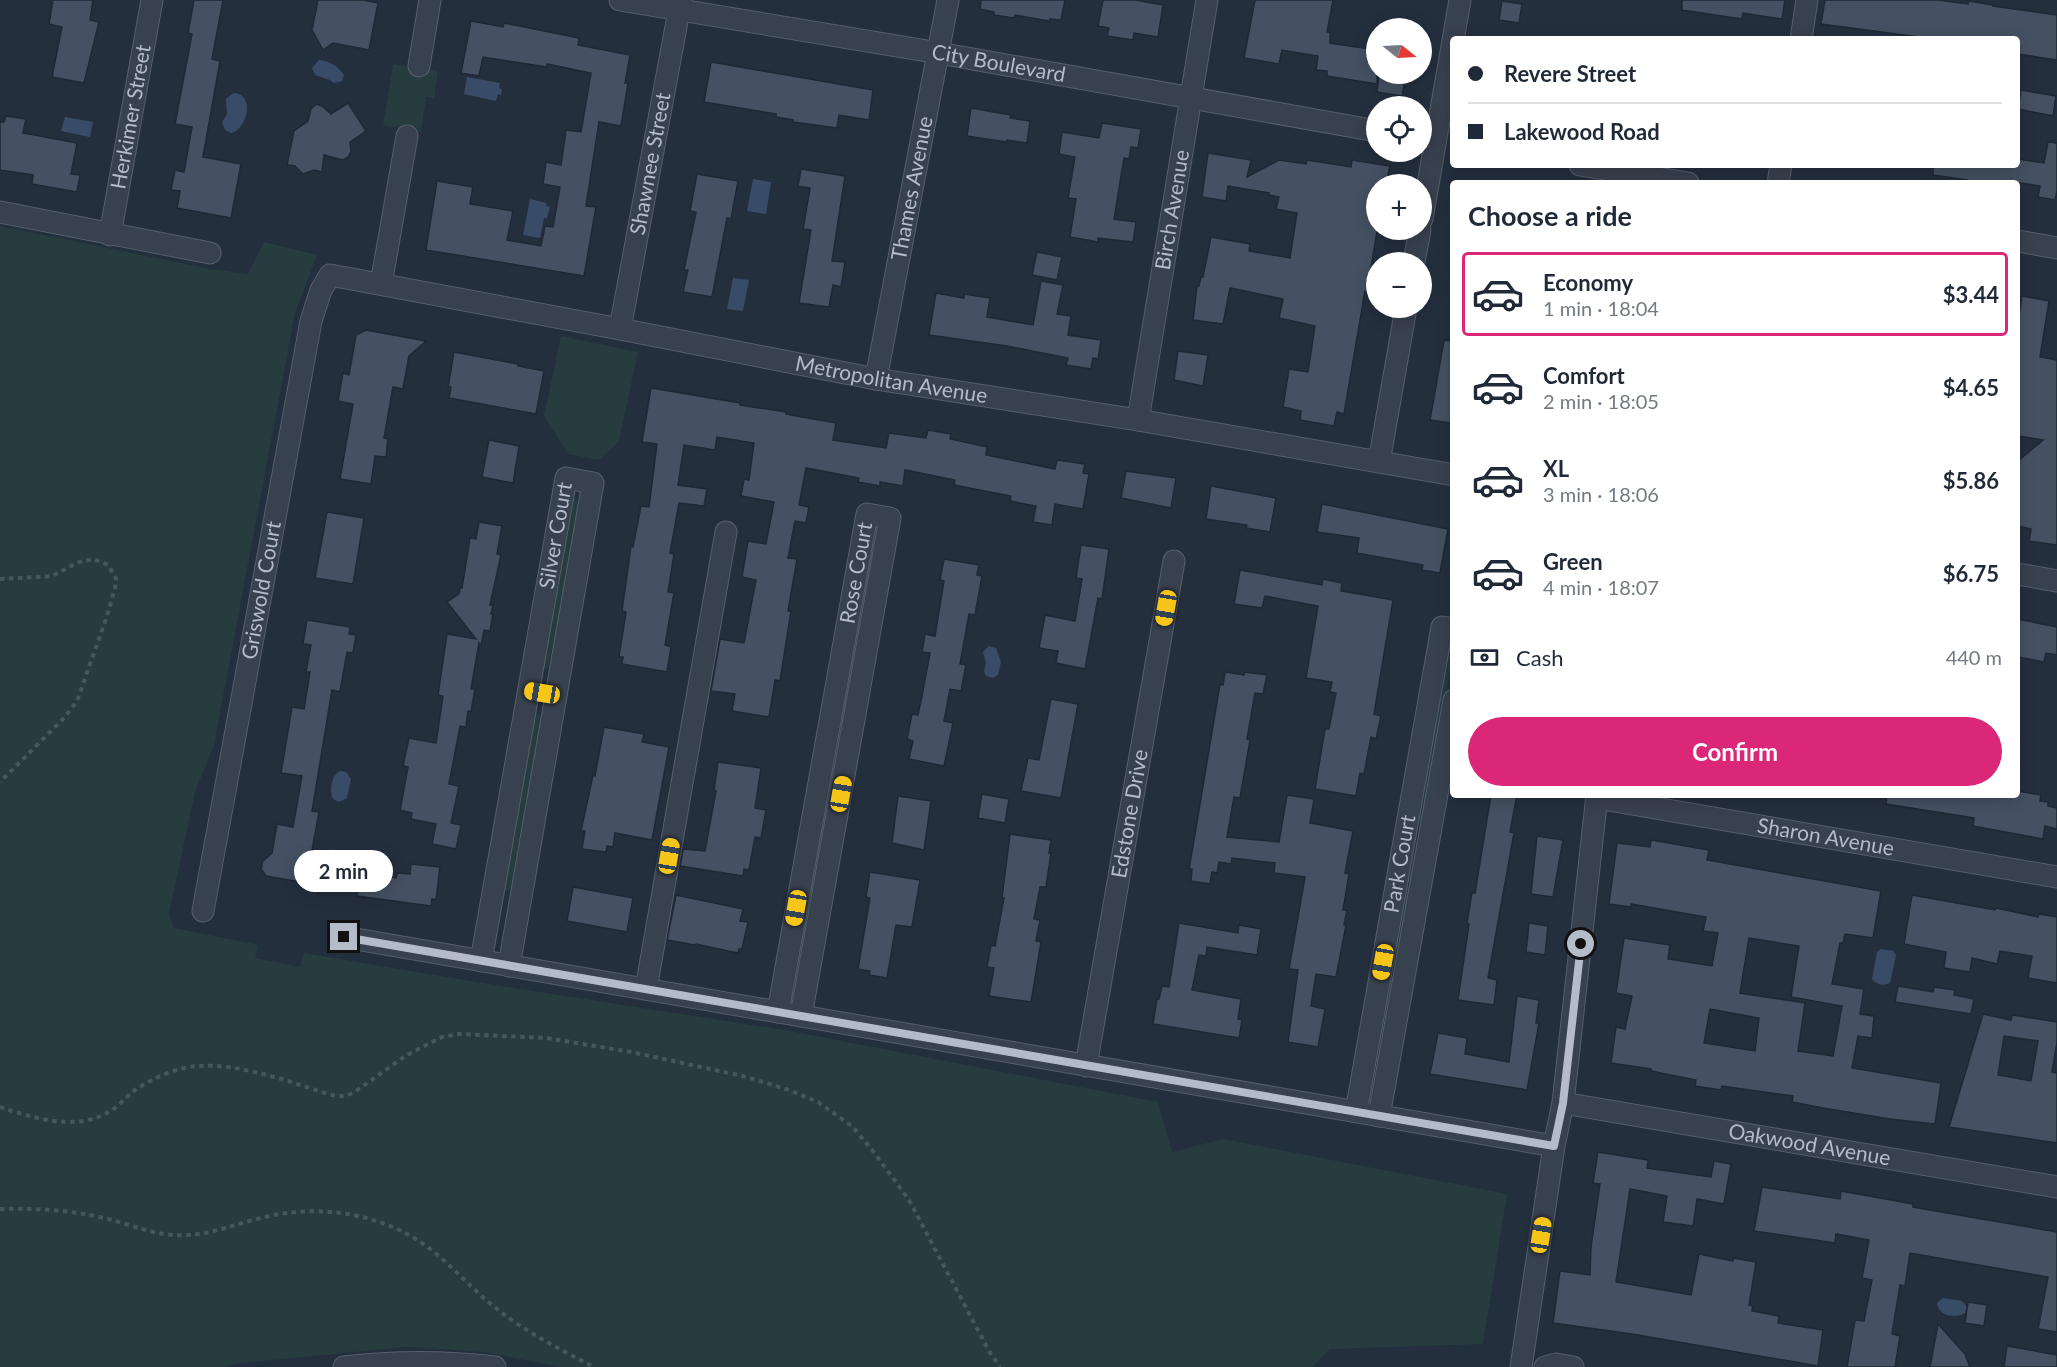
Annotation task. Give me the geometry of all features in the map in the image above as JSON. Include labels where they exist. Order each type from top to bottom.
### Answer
[{"type":"street","name":"Herkimer Street","points":[[110,235],[152,0]]},
{"type":"street","points":[[419,66],[430,0]]},
{"type":"street","name":"City Boulevard","points":[[620,0],[681,5],[1366,128]]},
{"type":"street","name":"Thames Avenue","points":[[876,379],[948,0]]},
{"type":"street","name":"Birch Avenue","points":[[1138,420],[1207,0]]},
{"type":"street","points":[[1454,36],[1460,0]]},
{"type":"street","points":[[1801,36],[1807,0]]},
{"type":"street","name":"Shawnee Street","points":[[620,328],[681,5]]},
{"type":"street","points":[[1431,174],[1450,61]]},
{"type":"street","points":[[381,284],[407,136]]},
{"type":"street","points":[[1598,168],[1670,180]]},
{"type":"street","points":[[0,213],[210,253]]},
{"type":"street","points":[[2020,241],[2057,248]]},
{"type":"street","name":"Metropolitan Avenue","points":[[330,275],[620,328],[876,379],[1138,420],[1450,474]]},
{"type":"street","name":"Griswold Court","points":[[204,911],[311,321],[321,290],[330,275]]},
{"type":"street","points":[[1379,462],[1404,318]]},
{"type":"street","name":"Silver Court","points":[[481,961],[566,478],[593,483],[509,966]]},
{"type":"street","name":"Rose Court","points":[[778,1012],[867,514],[890,518],[801,1016]]},
{"type":"street","points":[[646,989],[726,532]]},
{"type":"street","name":"Edstone Drive","points":[[1086,1065],[1174,561]]},
{"type":"street","points":[[2020,574],[2057,581]]},
{"type":"street","name":"Park Court","points":[[1356,1112],[1442,627],[1450,628]]},
{"type":"street","points":[[529,691],[556,696]]},
{"type":"street","name":"Park Court","points":[[1379,1116],[1450,722]]},
{"type":"street","points":[[825,746],[849,749]]},
{"type":"street","points":[[1521,1367],[1554,1146],[1563,1103],[1597,798]]},
{"type":"street","name":"Sharon Avenue","points":[[1608,798],[2057,877]]},
{"type":"street","points":[[1403,847],[1427,851]]},
{"type":"street","points":[[344,937],[1554,1146]]},
{"type":"street","name":"Oakwood Avenue","points":[[1563,1103],[2057,1187]]},
{"type":"street","points":[[344,1367],[375,1363],[426,1363],[495,1367]]},
{"type":"street","points":[[1545,1367],[1556,1364],[1573,1367]]},
{"type":"path","points":[[0,579],[52,576],[79,562],[93,559],[108,565],[116,578],[116,588],[77,701],[65,717],[0,782]]},
{"type":"path","points":[[0,1107],[57,1121],[94,1119],[116,1108],[134,1091],[153,1080],[178,1070],[198,1066],[221,1067],[264,1075],[338,1097],[345,1096],[406,1055],[442,1037],[459,1034],[546,1038],[672,1060],[743,1076],[789,1090],[818,1102],[853,1127],[909,1200],[989,1351],[1000,1367]]},
{"type":"path","points":[[0,1209],[67,1210],[171,1235],[206,1234],[259,1218],[293,1213],[331,1211],[375,1219],[407,1233],[433,1249],[464,1282],[498,1310],[562,1351],[594,1367]]},
{"type":"green space","points":[[393,64],[438,71],[434,98],[426,97],[421,132],[383,125]]},
{"type":"green space","points":[[0,226],[210,269],[248,274],[264,242],[317,255],[295,313],[214,745],[195,792],[169,914],[174,928],[258,945],[255,958],[300,967],[304,953],[790,1031],[1158,1102],[1172,1152],[1223,1139],[1507,1194],[1483,1344],[1330,1349],[1312,1367],[561,1367],[484,1352],[405,1347],[240,1363],[225,1367],[0,1367]]},
{"type":"green space","points":[[561,336],[638,352],[619,441],[599,460],[568,454],[544,416]]},
{"type":"green space","points":[[574,497],[578,500],[579,505],[549,667],[543,670],[541,669]]},
{"type":"green space","points":[[870,550],[875,553],[844,722],[839,722]]},
{"type":"green space","points":[[1447,646],[1450,646],[1450,671],[1425,816],[1422,822],[1417,822]]},
{"type":"green space","points":[[538,713],[541,717],[511,887],[508,891],[504,891],[533,714]]},
{"type":"green space","points":[[831,769],[835,770],[806,942],[801,942]]},
{"type":"green space","points":[[1408,873],[1412,873],[1384,1040],[1379,1039]]},
{"type":"water","points":[[319,60],[339,69],[344,75],[342,81],[334,83],[315,75],[312,68]]},
{"type":"water","points":[[467,77],[500,83],[501,95],[498,94],[496,101],[464,94]]},
{"type":"water","points":[[234,93],[245,99],[247,112],[242,125],[231,133],[225,130],[222,122],[227,114],[226,99]]},
{"type":"water","points":[[65,117],[93,122],[90,137],[61,131]]},
{"type":"water","points":[[753,179],[771,182],[766,214],[747,211]]},
{"type":"water","points":[[530,199],[547,203],[546,206],[550,207],[547,218],[544,218],[540,238],[523,235]]},
{"type":"water","points":[[733,278],[749,280],[743,311],[727,309]]},
{"type":"water","points":[[989,646],[996,648],[1001,662],[998,675],[993,678],[986,676],[984,671],[986,663],[983,652]]},
{"type":"water","points":[[340,771],[346,772],[351,779],[347,798],[339,802],[333,799],[331,788],[335,776]]},
{"type":"water","points":[[331,849],[349,853],[342,887],[325,884]]},
{"type":"water","points":[[1881,949],[1893,951],[1896,955],[1890,983],[1885,984],[1878,984],[1872,979],[1877,952]]},
{"type":"water","points":[[1943,1298],[1962,1301],[1967,1307],[1965,1313],[1952,1316],[1941,1311],[1937,1303]]},
{"type":"building","points":[[53,0],[93,0],[90,20],[99,22],[84,83],[52,77],[62,27],[49,24]]},
{"type":"building","points":[[194,0],[223,0],[212,59],[220,61],[203,157],[241,164],[231,218],[177,208],[180,191],[171,190],[175,170],[184,172],[192,127],[175,124],[192,34],[188,33]]},
{"type":"building","points":[[318,0],[363,0],[378,3],[369,50],[333,43],[323,50],[312,30]]},
{"type":"building","points":[[981,0],[1065,0],[1061,20],[1050,19],[1049,21],[1015,15],[1014,18],[994,15],[994,12],[980,9]]},
{"type":"building","points":[[1103,0],[1135,0],[1163,5],[1158,37],[1134,33],[1133,40],[1107,36],[1109,28],[1098,26]]},
{"type":"building","points":[[1255,0],[1333,0],[1327,32],[1330,32],[1330,43],[1366,48],[1366,82],[1327,76],[1327,71],[1316,70],[1318,56],[1282,50],[1279,64],[1244,58]]},
{"type":"building","points":[[1682,0],[1785,0],[1782,19],[1743,13],[1742,19],[1682,10]]},
{"type":"building","points":[[1825,0],[1938,0],[1968,4],[1968,1],[2057,15],[2057,60],[2020,54],[2020,36],[1911,36],[1821,24]]},
{"type":"building","points":[[1502,1],[1522,4],[1519,23],[1499,20]]},
{"type":"building","points":[[471,21],[503,27],[504,23],[579,38],[578,45],[630,55],[621,126],[599,122],[586,206],[596,207],[584,276],[426,250],[437,181],[473,187],[470,204],[513,211],[507,240],[541,246],[545,226],[553,227],[560,187],[543,184],[546,162],[561,165],[566,130],[581,132],[591,73],[547,64],[547,67],[483,57],[479,76],[461,73]]},
{"type":"building","points":[[711,62],[873,90],[869,120],[839,115],[837,128],[793,122],[793,120],[776,117],[776,114],[704,102]]},
{"type":"building","points":[[1378,84],[1404,84],[1402,96],[1377,92]]},
{"type":"building","points":[[2021,90],[2056,96],[2053,116],[2020,109]]},
{"type":"building","points":[[348,103],[366,131],[350,142],[351,152],[348,157],[343,160],[324,155],[322,172],[314,170],[303,174],[295,166],[287,165],[294,131],[308,121],[311,109],[316,104],[331,114]]},
{"type":"building","points":[[971,108],[1030,121],[1027,143],[967,136]]},
{"type":"building","points":[[6,116],[26,119],[23,133],[77,143],[71,174],[80,175],[77,192],[32,184],[33,175],[0,170],[0,122],[4,122]]},
{"type":"building","points":[[1102,123],[1141,129],[1138,148],[1131,147],[1129,159],[1124,158],[1114,219],[1136,222],[1133,242],[1098,238],[1098,242],[1070,237],[1076,199],[1068,198],[1075,157],[1059,154],[1062,132],[1099,138]]},
{"type":"building","points":[[2048,142],[2057,143],[2055,200],[2038,197],[2040,186],[2020,183],[2020,180],[1967,180],[1933,175],[1933,168],[2020,168],[2020,159],[2044,163]]},
{"type":"building","points":[[1208,153],[1251,160],[1247,177],[1279,160],[1306,164],[1307,160],[1351,167],[1352,160],[1390,166],[1388,174],[1366,174],[1366,240],[1376,240],[1374,252],[1366,252],[1366,291],[1344,414],[1337,412],[1334,426],[1300,420],[1301,411],[1283,407],[1289,369],[1308,372],[1315,326],[1279,318],[1283,299],[1230,288],[1223,324],[1193,320],[1197,286],[1203,277],[1211,237],[1250,244],[1249,251],[1290,258],[1297,213],[1276,209],[1279,197],[1269,195],[1269,193],[1228,186],[1226,201],[1202,197]]},
{"type":"building","points":[[801,169],[845,176],[832,261],[845,262],[841,287],[833,285],[829,307],[799,303],[811,230],[803,229],[810,188],[798,186]]},
{"type":"building","points":[[697,174],[738,181],[731,219],[727,218],[712,297],[683,292],[688,270],[684,270],[696,212],[690,211]]},
{"type":"building","points":[[1037,252],[1062,257],[1057,280],[1032,275]]},
{"type":"building","points":[[1041,281],[1063,285],[1057,314],[1071,316],[1068,335],[1101,340],[1098,359],[1093,358],[1091,369],[1066,365],[1068,358],[1007,346],[929,335],[936,293],[964,298],[964,294],[990,298],[987,317],[1033,325]]},
{"type":"building","points":[[2022,296],[2049,301],[2040,357],[2057,360],[2057,545],[2029,541],[2031,529],[2020,526],[2020,459],[2043,440],[2020,436],[2020,309]]},
{"type":"building","points":[[366,330],[426,341],[409,356],[403,389],[393,387],[384,438],[388,439],[386,457],[375,456],[371,484],[340,479],[353,404],[338,401],[343,373],[349,375],[356,335]]},
{"type":"building","points":[[1444,340],[1450,341],[1450,423],[1430,420]]},
{"type":"building","points":[[1178,351],[1208,355],[1203,386],[1174,380]]},
{"type":"building","points":[[454,352],[544,371],[536,414],[449,398],[451,387],[448,387]]},
{"type":"building","points":[[651,388],[740,403],[740,405],[836,423],[833,440],[886,448],[889,433],[926,438],[928,430],[951,434],[950,439],[987,447],[986,455],[1055,469],[1057,460],[1085,464],[1083,473],[1089,474],[1083,509],[1055,504],[1052,525],[1033,522],[1036,506],[1010,501],[1011,496],[954,485],[955,480],[905,470],[903,486],[880,482],[880,486],[858,482],[859,478],[806,468],[799,505],[809,507],[806,523],[795,521],[788,558],[797,559],[780,681],[775,680],[769,717],[732,711],[735,694],[711,691],[720,639],[744,643],[756,580],[742,577],[748,541],[766,544],[774,502],[741,496],[744,479],[749,480],[754,443],[717,437],[715,450],[684,445],[678,485],[707,489],[704,506],[679,503],[670,553],[674,554],[668,592],[674,593],[665,645],[671,647],[667,672],[622,664],[623,657],[619,657],[626,612],[622,611],[631,546],[633,547],[641,506],[649,507],[657,444],[642,442]]},
{"type":"building","points":[[489,440],[519,446],[513,483],[482,477]]},
{"type":"building","points":[[1126,471],[1176,478],[1171,508],[1121,498]]},
{"type":"building","points":[[1211,486],[1276,498],[1270,532],[1246,528],[1247,525],[1206,519]]},
{"type":"building","points":[[1322,504],[1448,529],[1440,573],[1422,570],[1423,565],[1357,553],[1359,538],[1317,532]]},
{"type":"building","points":[[327,512],[364,518],[353,584],[315,578]]},
{"type":"building","points":[[479,522],[502,526],[497,554],[501,555],[490,605],[493,605],[491,614],[493,614],[490,631],[484,630],[481,646],[479,643],[471,689],[475,689],[471,712],[468,711],[466,727],[460,726],[449,784],[459,786],[451,823],[461,825],[456,849],[432,844],[436,824],[411,819],[412,813],[400,810],[408,767],[403,766],[409,738],[436,743],[443,696],[438,695],[447,634],[476,639],[447,602],[459,594],[462,588],[470,538],[476,539]]},
{"type":"building","points":[[1081,545],[1109,549],[1102,599],[1098,598],[1085,669],[1056,663],[1058,651],[1039,648],[1045,615],[1075,621],[1082,579],[1076,578]]},
{"type":"building","points":[[944,559],[979,565],[977,575],[982,576],[975,615],[969,614],[960,664],[966,665],[961,691],[950,689],[944,721],[953,723],[944,766],[909,759],[913,741],[907,739],[912,714],[918,715],[930,653],[922,652],[925,634],[935,636],[944,581],[940,580]]},
{"type":"building","points":[[1240,570],[1322,585],[1323,579],[1342,583],[1341,591],[1393,600],[1374,714],[1381,716],[1376,739],[1371,737],[1364,774],[1360,773],[1356,796],[1315,789],[1325,729],[1329,729],[1336,693],[1330,692],[1332,682],[1306,678],[1318,606],[1265,596],[1262,608],[1234,604]]},
{"type":"building","points":[[2020,619],[2057,627],[2057,655],[2046,653],[2044,662],[2020,657]]},
{"type":"building","points":[[307,620],[350,627],[349,634],[356,635],[353,653],[347,652],[340,692],[332,690],[312,811],[319,812],[306,883],[266,876],[261,869],[263,861],[272,853],[277,824],[293,827],[302,776],[281,773],[292,707],[304,709],[310,672],[306,672],[311,645],[303,644]]},
{"type":"building","points":[[1225,672],[1267,675],[1263,694],[1255,693],[1240,798],[1234,797],[1227,837],[1279,842],[1287,795],[1314,799],[1310,823],[1353,831],[1345,873],[1349,874],[1343,910],[1347,910],[1344,925],[1346,925],[1336,977],[1316,974],[1311,1006],[1325,1009],[1318,1047],[1288,1042],[1298,970],[1289,969],[1305,877],[1274,873],[1275,863],[1232,858],[1231,864],[1219,862],[1217,873],[1212,872],[1210,884],[1191,881],[1192,869],[1189,869],[1220,684],[1223,685]]},
{"type":"building","points":[[1051,699],[1078,704],[1061,798],[1021,791],[1028,758],[1039,760]]},
{"type":"building","points":[[604,727],[644,734],[642,742],[669,747],[652,840],[615,833],[613,847],[607,846],[606,852],[582,849],[585,831],[581,831]]},
{"type":"building","points":[[718,762],[761,768],[755,808],[766,810],[761,838],[755,837],[749,870],[744,869],[743,876],[680,866],[683,849],[705,851],[716,791],[714,790]]},
{"type":"building","points":[[2020,791],[2041,795],[2040,801],[2048,802],[2048,806],[2057,808],[2057,829],[2045,826],[2043,839],[1973,826],[1974,818],[1886,804],[1887,798],[2020,798]]},
{"type":"building","points":[[982,794],[1009,799],[1005,823],[978,818]]},
{"type":"building","points":[[898,796],[931,801],[924,850],[892,843]]},
{"type":"building","points":[[1491,798],[1516,798],[1510,832],[1514,833],[1488,978],[1497,980],[1494,1005],[1458,1000],[1469,924],[1467,923],[1472,893],[1475,893]]},
{"type":"building","points":[[1010,834],[1051,840],[1046,887],[1040,887],[1034,919],[1040,920],[1036,941],[1041,942],[1031,1002],[989,996],[994,968],[987,967],[991,945],[995,946],[1004,898],[1002,898]]},
{"type":"building","points":[[1537,836],[1563,840],[1553,897],[1531,894]]},
{"type":"building","points":[[1651,840],[1709,850],[1707,860],[1881,891],[1873,938],[1845,934],[1843,943],[1840,943],[1832,984],[1864,989],[1860,1014],[1874,1016],[1872,1038],[1858,1036],[1852,1068],[1941,1083],[1935,1124],[1890,1119],[1792,1102],[1793,1096],[1722,1086],[1721,1090],[1695,1086],[1696,1080],[1651,1071],[1651,1069],[1611,1063],[1616,1027],[1625,1029],[1632,996],[1616,993],[1624,938],[1670,945],[1668,959],[1712,966],[1718,933],[1703,931],[1706,917],[1631,904],[1631,907],[1609,904],[1617,843],[1650,847]],"holes":[[[1749,938],[1799,946],[1791,997],[1842,1006],[1833,1056],[1798,1051],[1805,1003],[1740,993]],[[1710,1009],[1759,1018],[1755,1051],[1704,1043]]]},
{"type":"building","points":[[411,864],[440,867],[436,900],[432,899],[431,906],[357,896],[362,872],[396,878],[397,873],[410,874]]},
{"type":"building","points":[[870,872],[920,880],[912,927],[896,925],[887,978],[869,975],[870,971],[858,969],[870,898],[866,897]]},
{"type":"building","points":[[573,887],[633,898],[627,932],[567,921]]},
{"type":"building","points":[[676,895],[743,909],[740,921],[748,922],[742,949],[739,949],[738,953],[667,940]]},
{"type":"building","points":[[1912,895],[2038,917],[2039,914],[2057,917],[2057,983],[2028,978],[2032,956],[2000,951],[1997,964],[1972,958],[1970,972],[1944,968],[1946,952],[1904,944]]},
{"type":"building","points":[[1179,923],[1238,933],[1239,925],[1261,929],[1257,955],[1207,947],[1206,956],[1199,955],[1192,990],[1241,999],[1238,1019],[1242,1020],[1239,1038],[1153,1024],[1157,999],[1159,999],[1162,986],[1169,987]]},
{"type":"building","points":[[1529,923],[1548,926],[1545,955],[1526,952]]},
{"type":"building","points":[[1898,986],[1933,992],[1934,987],[1955,990],[1954,995],[1974,999],[1971,1014],[1895,1002]]},
{"type":"building","points":[[1517,996],[1539,1000],[1536,1023],[1539,1023],[1527,1090],[1430,1074],[1438,1033],[1467,1038],[1465,1054],[1509,1062]]},
{"type":"building","points":[[1983,1014],[2011,1020],[2012,1015],[2057,1022],[2057,1042],[2052,1072],[2057,1073],[2057,1143],[1949,1127]],"holes":[[[2004,1036],[2038,1041],[2031,1081],[1998,1075]]]},
{"type":"building","points":[[1598,1152],[1648,1160],[1647,1168],[1711,1177],[1714,1161],[1731,1164],[1724,1204],[1697,1199],[1693,1226],[1663,1222],[1667,1196],[1630,1189],[1616,1282],[1691,1295],[1699,1254],[1733,1261],[1733,1258],[1756,1262],[1749,1305],[1753,1306],[1752,1311],[1779,1316],[1778,1323],[1823,1330],[1818,1366],[1553,1323],[1560,1271],[1590,1275],[1591,1247],[1600,1184],[1593,1183]]},
{"type":"building","points":[[1762,1187],[1840,1199],[1841,1191],[1913,1204],[1913,1207],[2057,1232],[2057,1332],[2038,1329],[2048,1277],[1910,1253],[1905,1286],[1900,1285],[1892,1334],[1900,1336],[1895,1367],[1847,1367],[1855,1320],[1864,1321],[1872,1280],[1862,1278],[1869,1240],[1836,1234],[1835,1243],[1754,1231]]},
{"type":"building","points":[[1968,1302],[1987,1305],[1984,1326],[1965,1323]]},
{"type":"building","points":[[1938,1324],[1965,1354],[1970,1367],[1930,1367]]},
{"type":"building","points":[[2007,1346],[2057,1355],[2057,1367],[2004,1367]]},
{"type":"route","points":[[344,937],[1554,1146],[1563,1103],[1581,944]]}]
